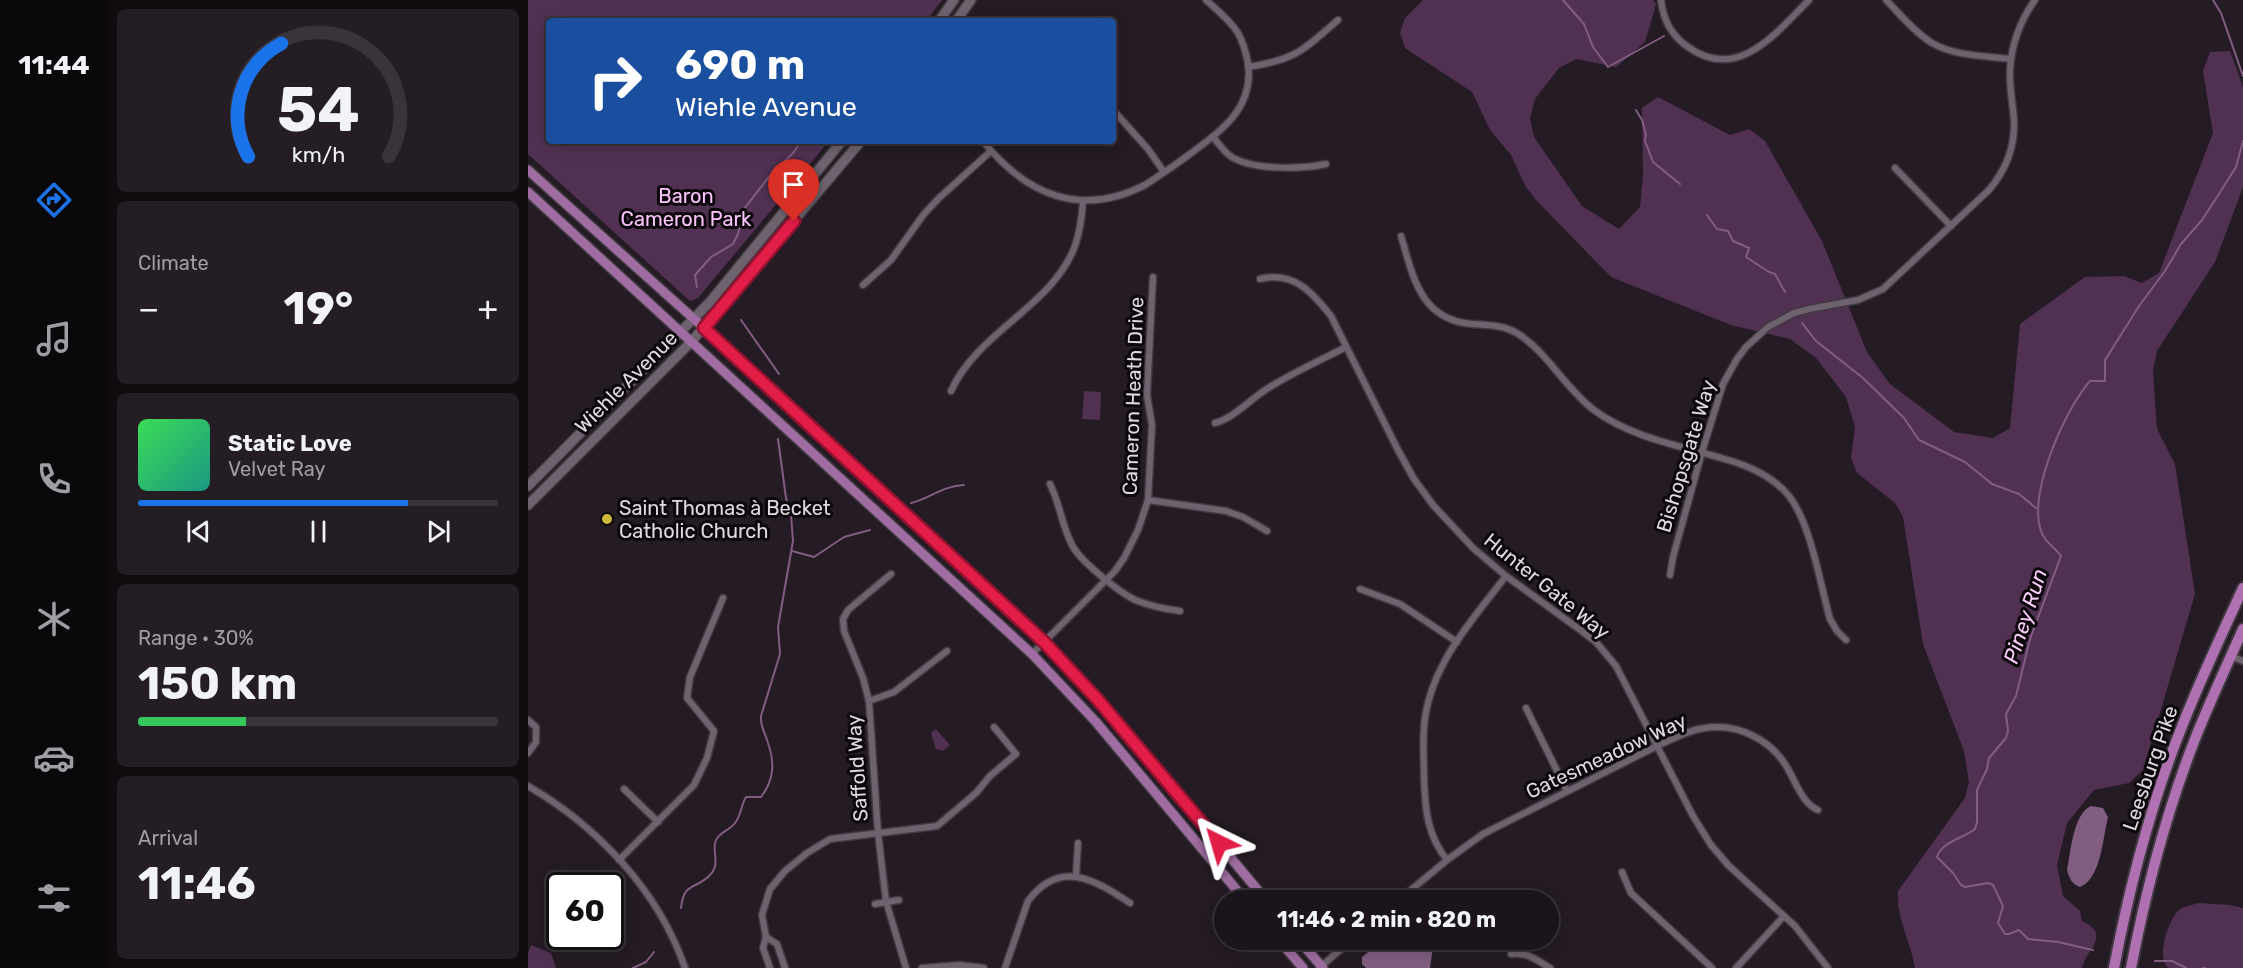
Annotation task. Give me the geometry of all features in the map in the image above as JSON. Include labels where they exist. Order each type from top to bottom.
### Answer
[{"type":"highway","name":"Leesburg Pike","points":[[2114,968],[2130,889],[2163,779],[2200,680],[2243,588]]},
{"type":"highway","name":"Leesburg Pike","points":[[2131,968],[2146,893],[2171,808],[2195,739],[2243,629]]},
{"type":"main road","points":[[941,18],[954,0]]},
{"type":"main road","points":[[958,18],[970,0]]},
{"type":"main road","name":"Wiehle Avenue","points":[[528,486],[693,319],[839,144]]},
{"type":"main road","name":"Wiehle Avenue","points":[[528,505],[704,328],[858,144]]},
{"type":"main road","points":[[528,170],[704,328],[1044,642],[1098,700],[1258,890]]},
{"type":"main road","points":[[528,192],[1032,654],[1096,722],[1237,890]]},
{"type":"main road","points":[[1287,950],[1303,968]]},
{"type":"main road","points":[[1307,950],[1321,967]]},
{"type":"street","points":[[985,144],[1008,168],[1032,186],[1058,197],[1083,201],[1119,196],[1145,185],[1227,126],[1240,109],[1247,88],[1248,67],[1239,35],[1206,0]]},
{"type":"street","points":[[1661,0],[1667,24],[1681,42],[1701,54],[1721,59],[1741,57],[1760,47],[1809,0]]},
{"type":"street","points":[[1886,0],[1921,35],[1939,46],[1975,55],[2011,59]]},
{"type":"street","name":"Bishopsgate Way","points":[[1670,575],[1702,452],[1729,372],[1746,347],[1774,323],[1794,313],[1858,300],[1883,289],[1989,190],[2007,161],[2014,134],[2010,84],[2011,59],[2020,26],[2035,0]]},
{"type":"street","points":[[1248,67],[1292,57],[1310,45],[1338,20]]},
{"type":"street","points":[[1116,113],[1148,149],[1164,172]]},
{"type":"street","points":[[1213,137],[1229,155],[1246,163],[1305,167],[1326,164]]},
{"type":"street","points":[[863,285],[891,260],[924,214],[939,198],[991,151]]},
{"type":"street","points":[[1895,168],[1951,226]]},
{"type":"street","points":[[951,391],[964,367],[975,354],[1041,295],[1061,272],[1069,260],[1079,234],[1083,201]]},
{"type":"street","points":[[1401,236],[1418,290],[1424,299],[1440,313],[1459,322],[1498,326],[1515,332],[1542,356],[1581,400],[1608,420],[1631,431],[1743,465],[1761,473],[1781,488],[1790,497],[1802,519],[1830,619],[1846,640]]},
{"type":"street","name":"Hunter Gate Way","points":[[1260,279],[1274,276],[1289,278],[1305,287],[1318,300],[1331,316],[1414,479],[1454,529],[1506,576],[1596,642],[1616,666],[1693,816],[1712,845],[1729,866],[1808,941],[1828,968]]},
{"type":"street","name":"Cameron Heath Drive","points":[[1032,654],[1108,580],[1124,558],[1148,500],[1152,424],[1147,395],[1153,277]]},
{"type":"street","points":[[1215,423],[1225,420],[1270,387],[1346,347]]},
{"type":"street","points":[[1050,484],[1058,500],[1067,534],[1074,548],[1087,564],[1133,599],[1155,607],[1180,611]]},
{"type":"street","points":[[1148,500],[1226,511],[1243,517],[1268,531]]},
{"type":"street","name":"Saffold Way","points":[[891,574],[848,610],[843,619],[844,631],[863,678],[869,701],[878,832],[886,901],[906,968]]},
{"type":"street","points":[[1447,860],[1434,840],[1426,818],[1423,739],[1425,718],[1433,687],[1446,659],[1456,642],[1506,576]]},
{"type":"street","points":[[1360,589],[1400,604],[1456,642]]},
{"type":"street","points":[[619,860],[694,785],[707,758],[714,731],[687,698],[690,677],[723,597]]},
{"type":"street","name":"Saffold Way","points":[[869,701],[894,692],[946,651]]},
{"type":"street","points":[[2231,656],[2243,661]]},
{"type":"street","points":[[1526,708],[1567,791]]},
{"type":"street","points":[[528,720],[536,727],[536,742],[528,753]]},
{"type":"street","name":"Saffold Way","points":[[770,968],[763,948],[766,937],[762,915],[770,889],[785,871],[807,853],[830,839],[937,826],[976,793],[990,776],[1016,754],[994,727]]},
{"type":"street","name":"Gatesmeadow Way","points":[[1411,890],[1483,834],[1686,732],[1705,728],[1726,727],[1748,733],[1763,742],[1786,766],[1808,803],[1818,810]]},
{"type":"street","points":[[528,786],[573,816],[619,860],[645,891],[671,933],[685,968]]},
{"type":"street","points":[[624,789],[658,822]]},
{"type":"street","points":[[1076,876],[1078,843]]},
{"type":"street","points":[[1622,872],[1631,893],[1712,968]]},
{"type":"street","points":[[1005,968],[1024,909],[1034,893],[1048,882],[1057,878],[1076,876],[1093,880],[1130,903]]},
{"type":"street","points":[[875,904],[899,900]]},
{"type":"street","points":[[1736,968],[1784,916]]},
{"type":"street","points":[[766,937],[777,944],[785,968]]},
{"type":"street","points":[[1321,967],[1340,950]]},
{"type":"street","points":[[1511,954],[1531,956],[1550,968]]},
{"type":"street","points":[[922,968],[960,965],[984,968]]},
{"type":"green space","name":"Baron Cameron Park","points":[[528,0],[942,0],[928,18],[546,18],[546,144],[826,144],[698,298],[690,301],[528,154]]},
{"type":"green space","points":[[1423,0],[1653,0],[1656,4],[1645,42],[1616,67],[1576,59],[1559,68],[1535,99],[1530,118],[1534,137],[1582,206],[1619,229],[1640,207],[1643,174],[1642,108],[1658,97],[1730,135],[1749,129],[1765,141],[1822,241],[1867,352],[1890,384],[1954,432],[1993,438],[2010,428],[2020,324],[2085,277],[2124,276],[2142,283],[2159,273],[2213,133],[2203,71],[2210,52],[2230,51],[2243,87],[2243,187],[2215,262],[2157,351],[2153,371],[2157,429],[2175,464],[2195,594],[2143,770],[2129,783],[2094,790],[2067,823],[2057,865],[2063,896],[2080,911],[2082,921],[2096,932],[2095,943],[2082,968],[1915,968],[1899,911],[1898,891],[1965,798],[1969,782],[1964,751],[1923,644],[1903,517],[1895,503],[1857,473],[1851,458],[1855,427],[1846,397],[1816,358],[1790,339],[1731,325],[1611,277],[1526,187],[1511,155],[1490,130],[1472,92],[1405,48],[1400,33],[1405,18]]},
{"type":"green space","points":[[1084,391],[1101,392],[1100,420],[1082,419]]},
{"type":"green space","points":[[936,729],[950,745],[943,751],[936,749],[931,733]]},
{"type":"green space","points":[[2199,903],[2243,908],[2243,968],[2169,968],[2165,963],[2164,941],[2173,917],[2182,908]]},
{"type":"green space","points":[[531,945],[551,953],[556,968],[528,968],[528,954]]},
{"type":"shaded area","points":[[2091,806],[2103,808],[2108,817],[2097,867],[2093,876],[2080,887],[2071,880],[2067,870],[2080,817]]},
{"type":"shaded area","points":[[1371,950],[1432,950],[1430,968],[1366,968],[1362,964],[1362,957]]},
{"type":"waterway","points":[[1563,0],[1584,24],[1593,47],[1608,67],[1664,36]]},
{"type":"waterway","name":"Piney Run","points":[[2213,0],[2221,13],[2243,76]]},
{"type":"waterway","points":[[1636,110],[1642,120],[1646,135],[1645,141],[1653,162],[1680,184]]},
{"type":"waterway","name":"Piney Run","points":[[2093,950],[2058,942],[2028,939],[2019,930],[2005,934],[1998,923],[2003,906],[1993,885],[1988,883],[1965,887],[1937,857],[1948,844],[1975,829],[1977,790],[1987,769],[1989,758],[2006,738],[2008,731],[2006,714],[2016,696],[2030,639],[2061,556],[2042,535],[2038,515],[2044,475],[2051,453],[2080,394],[2090,381],[2105,381],[2105,360],[2181,244],[2202,220],[2219,194],[2236,167],[2243,141]]},
{"type":"waterway","points":[[697,287],[695,275],[711,257],[733,244],[744,209],[799,144]]},
{"type":"waterway","points":[[1707,215],[1717,229],[1728,231],[1733,241],[1749,248],[1746,257],[1775,274],[1785,292]]},
{"type":"waterway","points":[[741,320],[779,374]]},
{"type":"waterway","points":[[1802,323],[1816,341],[1863,378],[1904,418],[1919,440],[1965,462],[1992,484],[2019,494],[2036,508]]},
{"type":"waterway","points":[[681,908],[688,890],[705,880],[713,871],[715,843],[718,837],[737,820],[746,797],[761,797],[771,778],[772,757],[761,716],[780,654],[778,627],[793,541],[791,515],[786,498],[778,439]]},
{"type":"waterway","points":[[911,503],[964,485]]},
{"type":"waterway","points":[[792,551],[814,557],[844,537],[870,530]]},
{"type":"waterway","points":[[633,968],[646,962],[654,952]]},
{"type":"waterway","name":"Piney Run","points":[[2155,961],[2172,961],[2186,968]]},
{"type":"place","name":"Saint Thomas à Becket Catholic Church","points":[[607,519]]},
{"type":"route","points":[[794,221],[704,328],[1044,642],[1098,700],[1219,843]]}]
